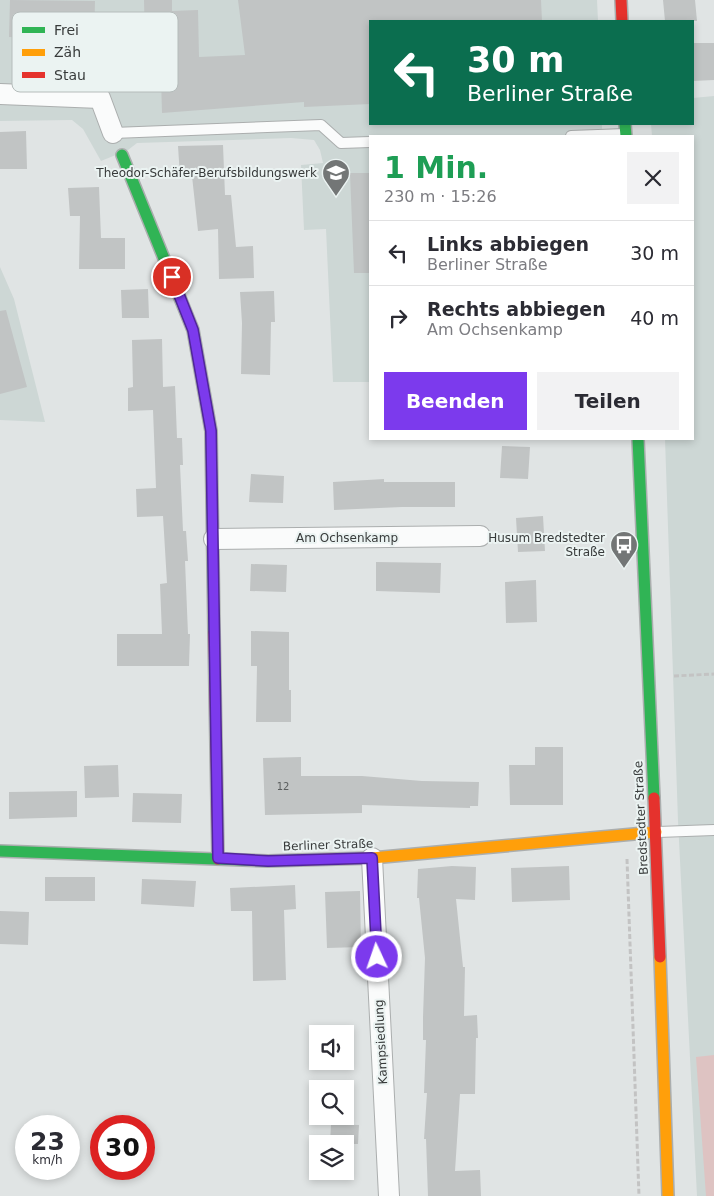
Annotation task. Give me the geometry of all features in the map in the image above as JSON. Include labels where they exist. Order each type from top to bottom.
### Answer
[{"type":"street","points":[[621,0],[622,20]]},
{"type":"street","points":[[0,94],[100,98],[113,133]]},
{"type":"street","points":[[122,155],[193,330],[211,431],[218,858]]},
{"type":"street","name":"Bredstedter Straße","points":[[638,440],[656,832],[668,1196]]},
{"type":"street","name":"Am Ochsenkamp","points":[[214,539],[480,536]]},
{"type":"street","name":"Berliner Straße","points":[[0,851],[268,861],[372,858],[656,832]]},
{"type":"street","name":"Kampsiedlung","points":[[372,858],[389,1196]]},
{"type":"lane","points":[[113,133],[322,125],[341,143],[369,142]]},
{"type":"lane","points":[[582,135],[626,131]]},
{"type":"lane","points":[[656,832],[714,830]]},
{"type":"path","points":[[648,678],[714,674]]},
{"type":"path","points":[[625,835],[639,1196]]},
{"type":"shaded area","name":"Theodor-Schäfer-Berufsbildungswerk","points":[[0,0],[597,0],[598,20],[369,20],[369,125],[602,125],[602,135],[369,135],[369,382],[333,382],[326,229],[304,230],[301,165],[323,163],[320,150],[314,140],[291,138],[137,143],[128,150],[101,161],[83,129],[72,120],[0,121]]},
{"type":"shaded area","points":[[714,96],[714,1196],[697,1196],[678,821],[665,440],[694,440],[694,135],[652,135],[651,125],[694,125],[694,98]]},
{"type":"shaded area","points":[[0,267],[14,299],[45,422],[0,420]]},
{"type":"shaded area","points":[[714,1055],[714,1196],[706,1196],[696,1057]]},
{"type":"building","points":[[10,0],[95,1],[95,12],[12,12],[12,37],[9,37]]},
{"type":"building","points":[[144,0],[172,0],[172,11],[198,10],[199,57],[245,55],[238,0],[541,0],[542,20],[369,20],[369,104],[304,107],[304,102],[162,113],[161,92],[178,92],[178,12],[144,12]]},
{"type":"building","points":[[663,0],[695,0],[697,21],[665,20]]},
{"type":"building","points":[[694,43],[714,43],[714,80],[694,81]]},
{"type":"building","points":[[26,131],[27,169],[0,169],[0,132]]},
{"type":"building","points":[[223,145],[225,195],[231,195],[236,247],[253,246],[254,278],[219,279],[218,229],[198,231],[192,176],[180,177],[178,146]]},
{"type":"building","points":[[350,173],[369,173],[369,273],[354,273]]},
{"type":"building","points":[[99,187],[101,238],[125,238],[125,269],[79,269],[80,216],[70,216],[68,188]]},
{"type":"building","points":[[148,289],[149,318],[122,318],[121,290]]},
{"type":"building","points":[[274,291],[275,322],[271,322],[270,375],[241,374],[242,323],[240,292]]},
{"type":"building","points":[[6,310],[27,387],[0,394],[0,311]]},
{"type":"building","points":[[162,339],[163,387],[175,386],[177,438],[182,438],[183,465],[180,465],[183,531],[186,531],[188,561],[185,561],[188,634],[190,634],[189,666],[117,666],[117,634],[162,634],[160,584],[167,583],[163,516],[137,517],[136,489],[156,488],[153,410],[128,411],[128,388],[133,387],[132,340]]},
{"type":"building","points":[[502,446],[530,447],[528,479],[500,478]]},
{"type":"building","points":[[251,474],[284,476],[283,503],[249,502]]},
{"type":"building","points":[[384,479],[384,482],[455,482],[455,507],[334,510],[333,482]]},
{"type":"building","points":[[543,516],[545,551],[518,552],[516,518]]},
{"type":"building","points":[[376,562],[441,563],[440,593],[376,591]]},
{"type":"building","points":[[251,564],[287,565],[286,592],[250,591]]},
{"type":"building","points":[[536,580],[537,622],[506,623],[505,582]]},
{"type":"building","points":[[251,631],[289,632],[291,722],[256,722],[257,666],[251,666]]},
{"type":"building","points":[[535,747],[563,747],[563,805],[510,805],[509,765],[535,765]]},
{"type":"building","points":[[301,757],[301,776],[362,776],[422,781],[479,782],[478,806],[470,806],[470,808],[362,805],[362,813],[265,815],[263,758]]},
{"type":"building","points":[[118,765],[119,797],[85,798],[84,766]]},
{"type":"building","points":[[77,791],[77,817],[9,819],[9,792]]},
{"type":"building","points":[[133,793],[182,794],[181,823],[132,822]]},
{"type":"building","points":[[452,866],[476,867],[475,900],[456,899],[463,967],[465,967],[464,1016],[477,1015],[478,1038],[476,1038],[475,1094],[460,1094],[455,1171],[480,1170],[481,1196],[428,1196],[426,1139],[424,1139],[427,1093],[424,1093],[426,1040],[423,1040],[425,958],[419,898],[417,898],[418,869]]},
{"type":"building","points":[[569,866],[570,900],[512,902],[511,868]]},
{"type":"building","points":[[45,877],[95,877],[95,901],[45,901]]},
{"type":"building","points":[[142,879],[196,881],[194,907],[141,904]]},
{"type":"building","points":[[295,885],[296,909],[284,910],[286,980],[253,981],[252,911],[231,911],[230,888]]},
{"type":"building","points":[[360,891],[361,947],[327,948],[325,892]]},
{"type":"building","points":[[0,911],[29,912],[28,945],[0,944]]},
{"type":"building","points":[[331,1125],[359,1125],[358,1144],[354,1144],[354,1135],[330,1135]]},
{"type":"traffic: fast","points":[[625,125],[626,135]]},
{"type":"traffic: fast","points":[[122,155],[193,330],[211,431],[214,632]]},
{"type":"traffic: fast","points":[[638,440],[654,798]]},
{"type":"traffic: fast","points":[[0,851],[268,861],[300,860]]},
{"type":"traffic: slow","points":[[300,860],[372,858],[656,832]]},
{"type":"traffic: slow","points":[[660,957],[668,1196]]},
{"type":"traffic: jam","points":[[621,0],[622,20]]},
{"type":"traffic: jam","points":[[214,632],[218,859]]},
{"type":"traffic: jam","points":[[654,798],[660,957]]},
{"type":"place","name":"Theodor-Schäfer-Berufsbildungswerk","points":[[336,197]]},
{"type":"place","name":"Husum Bredstedter Straße","points":[[624,569]]},
{"type":"route","points":[[172,277],[193,330],[211,431],[218,858],[268,861],[372,858],[377,957]]}]
